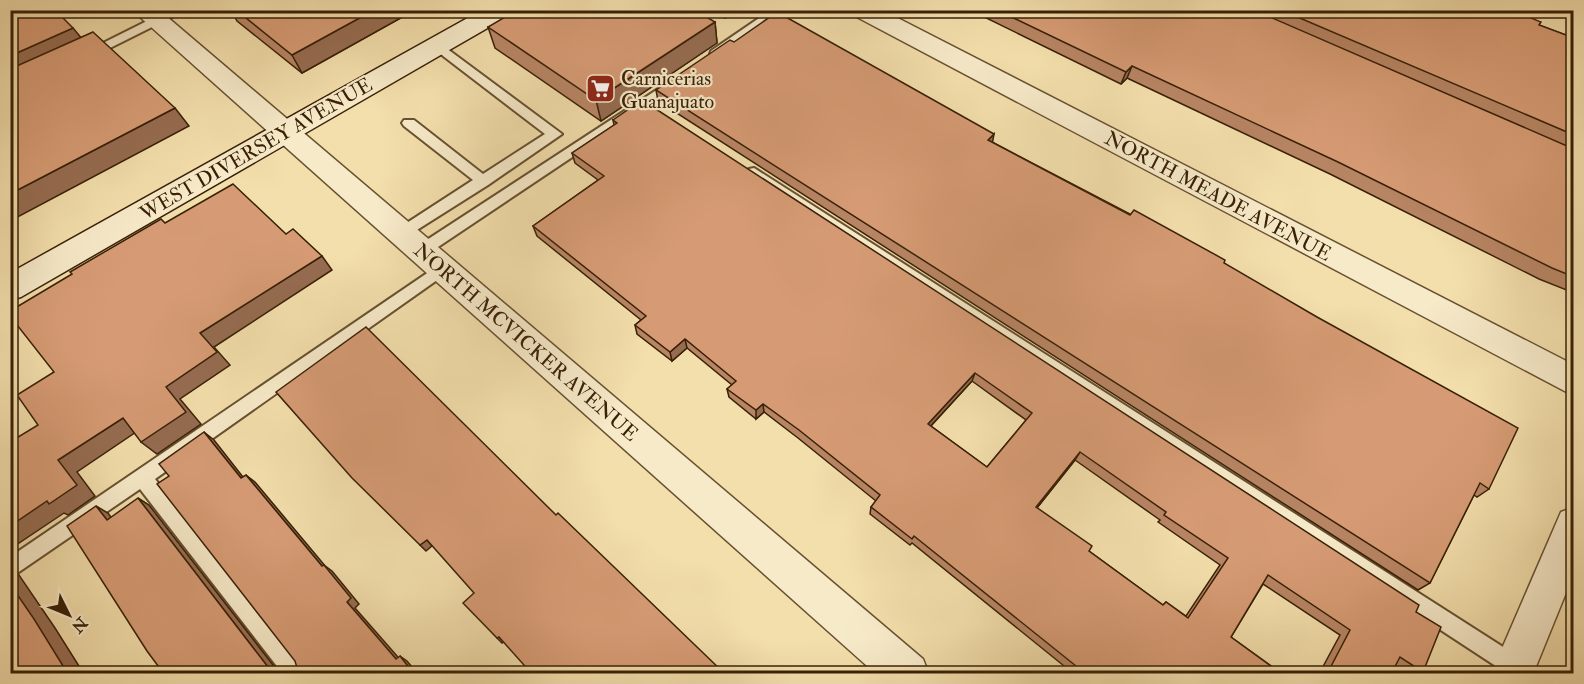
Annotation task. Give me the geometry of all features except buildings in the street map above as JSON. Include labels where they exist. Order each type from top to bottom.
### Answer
[{"type":"street","name":"WEST DIVERSEY AVENUE","points":[[10,288],[501,10]]},
{"type":"street","name":"NORTH MEADE AVENUE","points":[[862,10],[1574,382]]},
{"type":"street","name":"NORTH MCVICKER AVENUE","points":[[150,16],[908,674]]},
{"type":"street","points":[[1518,671],[1574,525]]},
{"type":"lane","points":[[73,61],[150,16],[180,10]]},
{"type":"lane","points":[[720,10],[725,13],[729,10]]},
{"type":"lane","points":[[703,63],[780,10]]},
{"type":"lane","points":[[421,251],[483,181],[555,134],[438,46]]},
{"type":"lane","points":[[10,569],[142,477],[421,251],[684,76]]},
{"type":"lane","points":[[645,102],[665,115]]},
{"type":"lane","points":[[409,123],[483,181]]},
{"type":"lane","points":[[735,161],[1518,671]]},
{"type":"lane","points":[[142,477],[296,674]]},
{"type":"place","name":"Carnicerias Guanajuato","points":[[600,89]]}]
